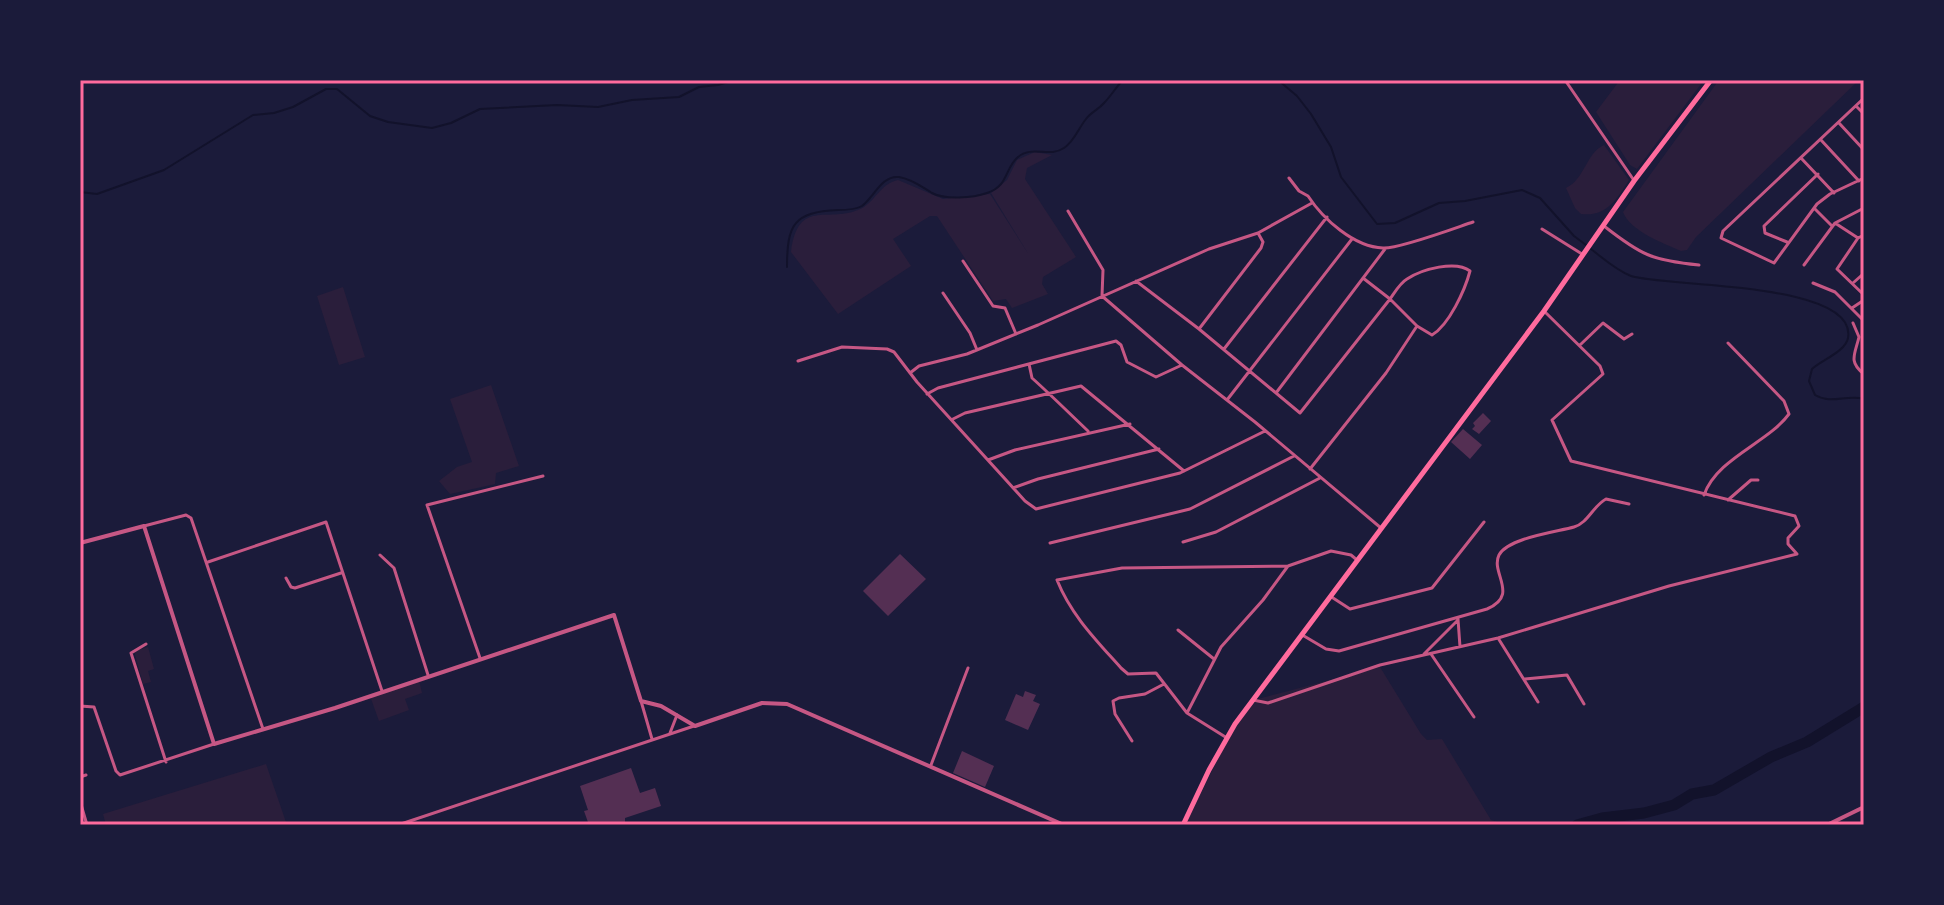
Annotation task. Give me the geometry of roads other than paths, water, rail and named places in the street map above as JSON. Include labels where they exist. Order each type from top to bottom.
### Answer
[{"type":"main road","points":[[1183,825],[1227,738],[1253,700],[1544,311],[1634,181],[1711,80]]},
{"type":"street","points":[[1565,80],[1634,181]]},
{"type":"street","points":[[1821,140],[1862,180],[1834,193],[1814,208],[1774,263],[1721,238],[1721,235],[1864,98]]},
{"type":"street","points":[[1856,106],[1864,114]]},
{"type":"street","points":[[1839,123],[1864,150]]},
{"type":"street","points":[[1801,158],[1834,193]]},
{"type":"street","points":[[1787,242],[1765,233],[1764,226],[1818,174]]},
{"type":"street","points":[[1289,178],[1352,239],[1385,249],[1473,222]]},
{"type":"street","points":[[910,373],[919,366],[977,350],[1209,249],[1258,233],[1312,203]]},
{"type":"street","points":[[1814,208],[1858,238]]},
{"type":"street","points":[[1804,265],[1834,224],[1864,208]]},
{"type":"street","points":[[1068,211],[1103,270],[1102,296]]},
{"type":"street","points":[[1224,349],[1327,217]]},
{"type":"street","points":[[1604,226],[1629,246],[1653,259],[1699,265]]},
{"type":"street","points":[[1542,229],[1583,253]]},
{"type":"street","points":[[1199,329],[1263,245],[1258,233]]},
{"type":"street","points":[[1852,308],[1864,297],[1837,267],[1858,238],[1864,235]]},
{"type":"street","points":[[1227,400],[1352,239]]},
{"type":"street","points":[[1276,393],[1385,249]]},
{"type":"street","points":[[963,261],[993,306],[1003,307],[1007,311],[1016,334]]},
{"type":"street","points":[[1136,281],[1300,413],[1390,299],[1402,282],[1418,273],[1456,265],[1469,269],[1470,274],[1437,334],[1428,334],[1417,326],[1390,299],[1363,278]]},
{"type":"street","points":[[1853,283],[1864,276]]},
{"type":"street","points":[[1813,283],[1835,292],[1864,321]]},
{"type":"street","points":[[943,293],[970,333],[977,350]]},
{"type":"street","points":[[1102,296],[1381,528]]},
{"type":"street","points":[[1253,700],[1268,703],[1380,665],[1498,638],[1659,589],[1797,554],[1788,544],[1788,538],[1799,526],[1795,516],[1571,461],[1552,420],[1603,374],[1600,366],[1544,311]]},
{"type":"street","points":[[1580,345],[1603,323],[1624,339],[1632,334]]},
{"type":"street","points":[[1853,323],[1859,337],[1852,359],[1856,368],[1864,374]]},
{"type":"street","points":[[1310,469],[1386,373],[1417,326]]},
{"type":"street","points":[[927,394],[938,388],[1118,341],[1127,362],[1156,377],[1182,365]]},
{"type":"street","points":[[1704,495],[1711,479],[1782,423],[1789,414],[1784,401],[1728,343]]},
{"type":"street","points":[[798,361],[842,347],[894,352],[927,394],[1033,508],[1040,509],[1184,471],[1265,431]]},
{"type":"street","points":[[1029,364],[1032,378],[1089,433]]},
{"type":"street","points":[[953,419],[965,413],[1081,386],[1184,471]]},
{"type":"street","points":[[988,460],[1015,450],[1130,424]]},
{"type":"street","points":[[1013,488],[1159,449]]},
{"type":"street","points":[[1050,543],[1190,509],[1294,456]]},
{"type":"street","points":[[480,658],[427,505],[543,476]]},
{"type":"street","points":[[1183,542],[1216,532],[1320,478]]},
{"type":"street","points":[[1728,500],[1751,480],[1758,480]]},
{"type":"street","points":[[1301,634],[1326,649],[1339,651],[1495,605],[1504,584],[1497,565],[1498,556],[1503,551],[1535,535],[1582,524],[1606,499],[1629,504]]},
{"type":"street","points":[[80,543],[189,516],[208,562],[263,729]]},
{"type":"street","points":[[208,562],[326,522],[382,691]]},
{"type":"street","points":[[1330,596],[1350,609],[1432,588],[1484,522]]},
{"type":"street","points":[[144,526],[214,744]]},
{"type":"street","points":[[1227,738],[1187,713],[1154,672],[1128,674],[1121,668],[1076,616],[1057,580],[1122,568],[1288,566],[1331,551],[1351,555],[1357,560]]},
{"type":"street","points":[[380,555],[394,568],[428,675]]},
{"type":"street","points":[[1187,713],[1221,647],[1263,600],[1288,566]]},
{"type":"street","points":[[286,578],[295,588],[341,573]]},
{"type":"street","points":[[80,706],[94,707],[120,775],[614,615],[652,739]]},
{"type":"street","points":[[1459,618],[1460,647]]},
{"type":"street","points":[[1423,656],[1459,618]]},
{"type":"street","points":[[1178,630],[1214,659]]},
{"type":"street","points":[[1498,638],[1538,702]]},
{"type":"street","points":[[146,644],[131,653],[166,762]]},
{"type":"street","points":[[1431,654],[1474,717]]},
{"type":"street","points":[[930,767],[968,668]]},
{"type":"street","points":[[1525,679],[1567,675],[1584,704]]},
{"type":"street","points":[[1132,741],[1115,714],[1113,701],[1145,694],[1164,684]]},
{"type":"street","points":[[641,701],[661,706],[695,726]]},
{"type":"street","points":[[398,825],[762,703],[787,704],[1064,825]]},
{"type":"street","points":[[670,733],[677,715]]},
{"type":"street","points":[[80,777],[86,775]]},
{"type":"street","points":[[80,801],[87,825]]},
{"type":"street","points":[[1827,825],[1864,807]]},
{"type":"waterway","points":[[80,192],[97,194],[164,170],[253,115],[293,107],[326,89],[337,89],[370,116],[388,122],[432,128],[480,109],[557,105],[598,107],[632,100],[679,97],[699,87],[735,80]]},
{"type":"waterway","points":[[787,267],[789,240],[796,223],[803,218],[823,211],[859,207],[893,177],[908,180],[944,197],[967,197],[994,190],[1003,182],[1018,157],[1029,152],[1058,151],[1067,145],[1123,80]]},
{"type":"waterway","points":[[1278,80],[1297,96],[1311,114],[1331,147],[1341,177],[1377,224],[1395,223],[1439,203],[1522,190],[1540,198],[1586,245]]},
{"type":"waterway","points":[[1591,249],[1631,276],[1755,290],[1792,296],[1823,306],[1843,319],[1848,338],[1838,351],[1812,369],[1809,381],[1815,395],[1827,399],[1864,399]]},
{"type":"waterway","points":[[1577,825],[1602,818],[1644,813],[1674,805],[1692,794],[1714,790],[1771,757],[1807,742],[1864,707]]}]
